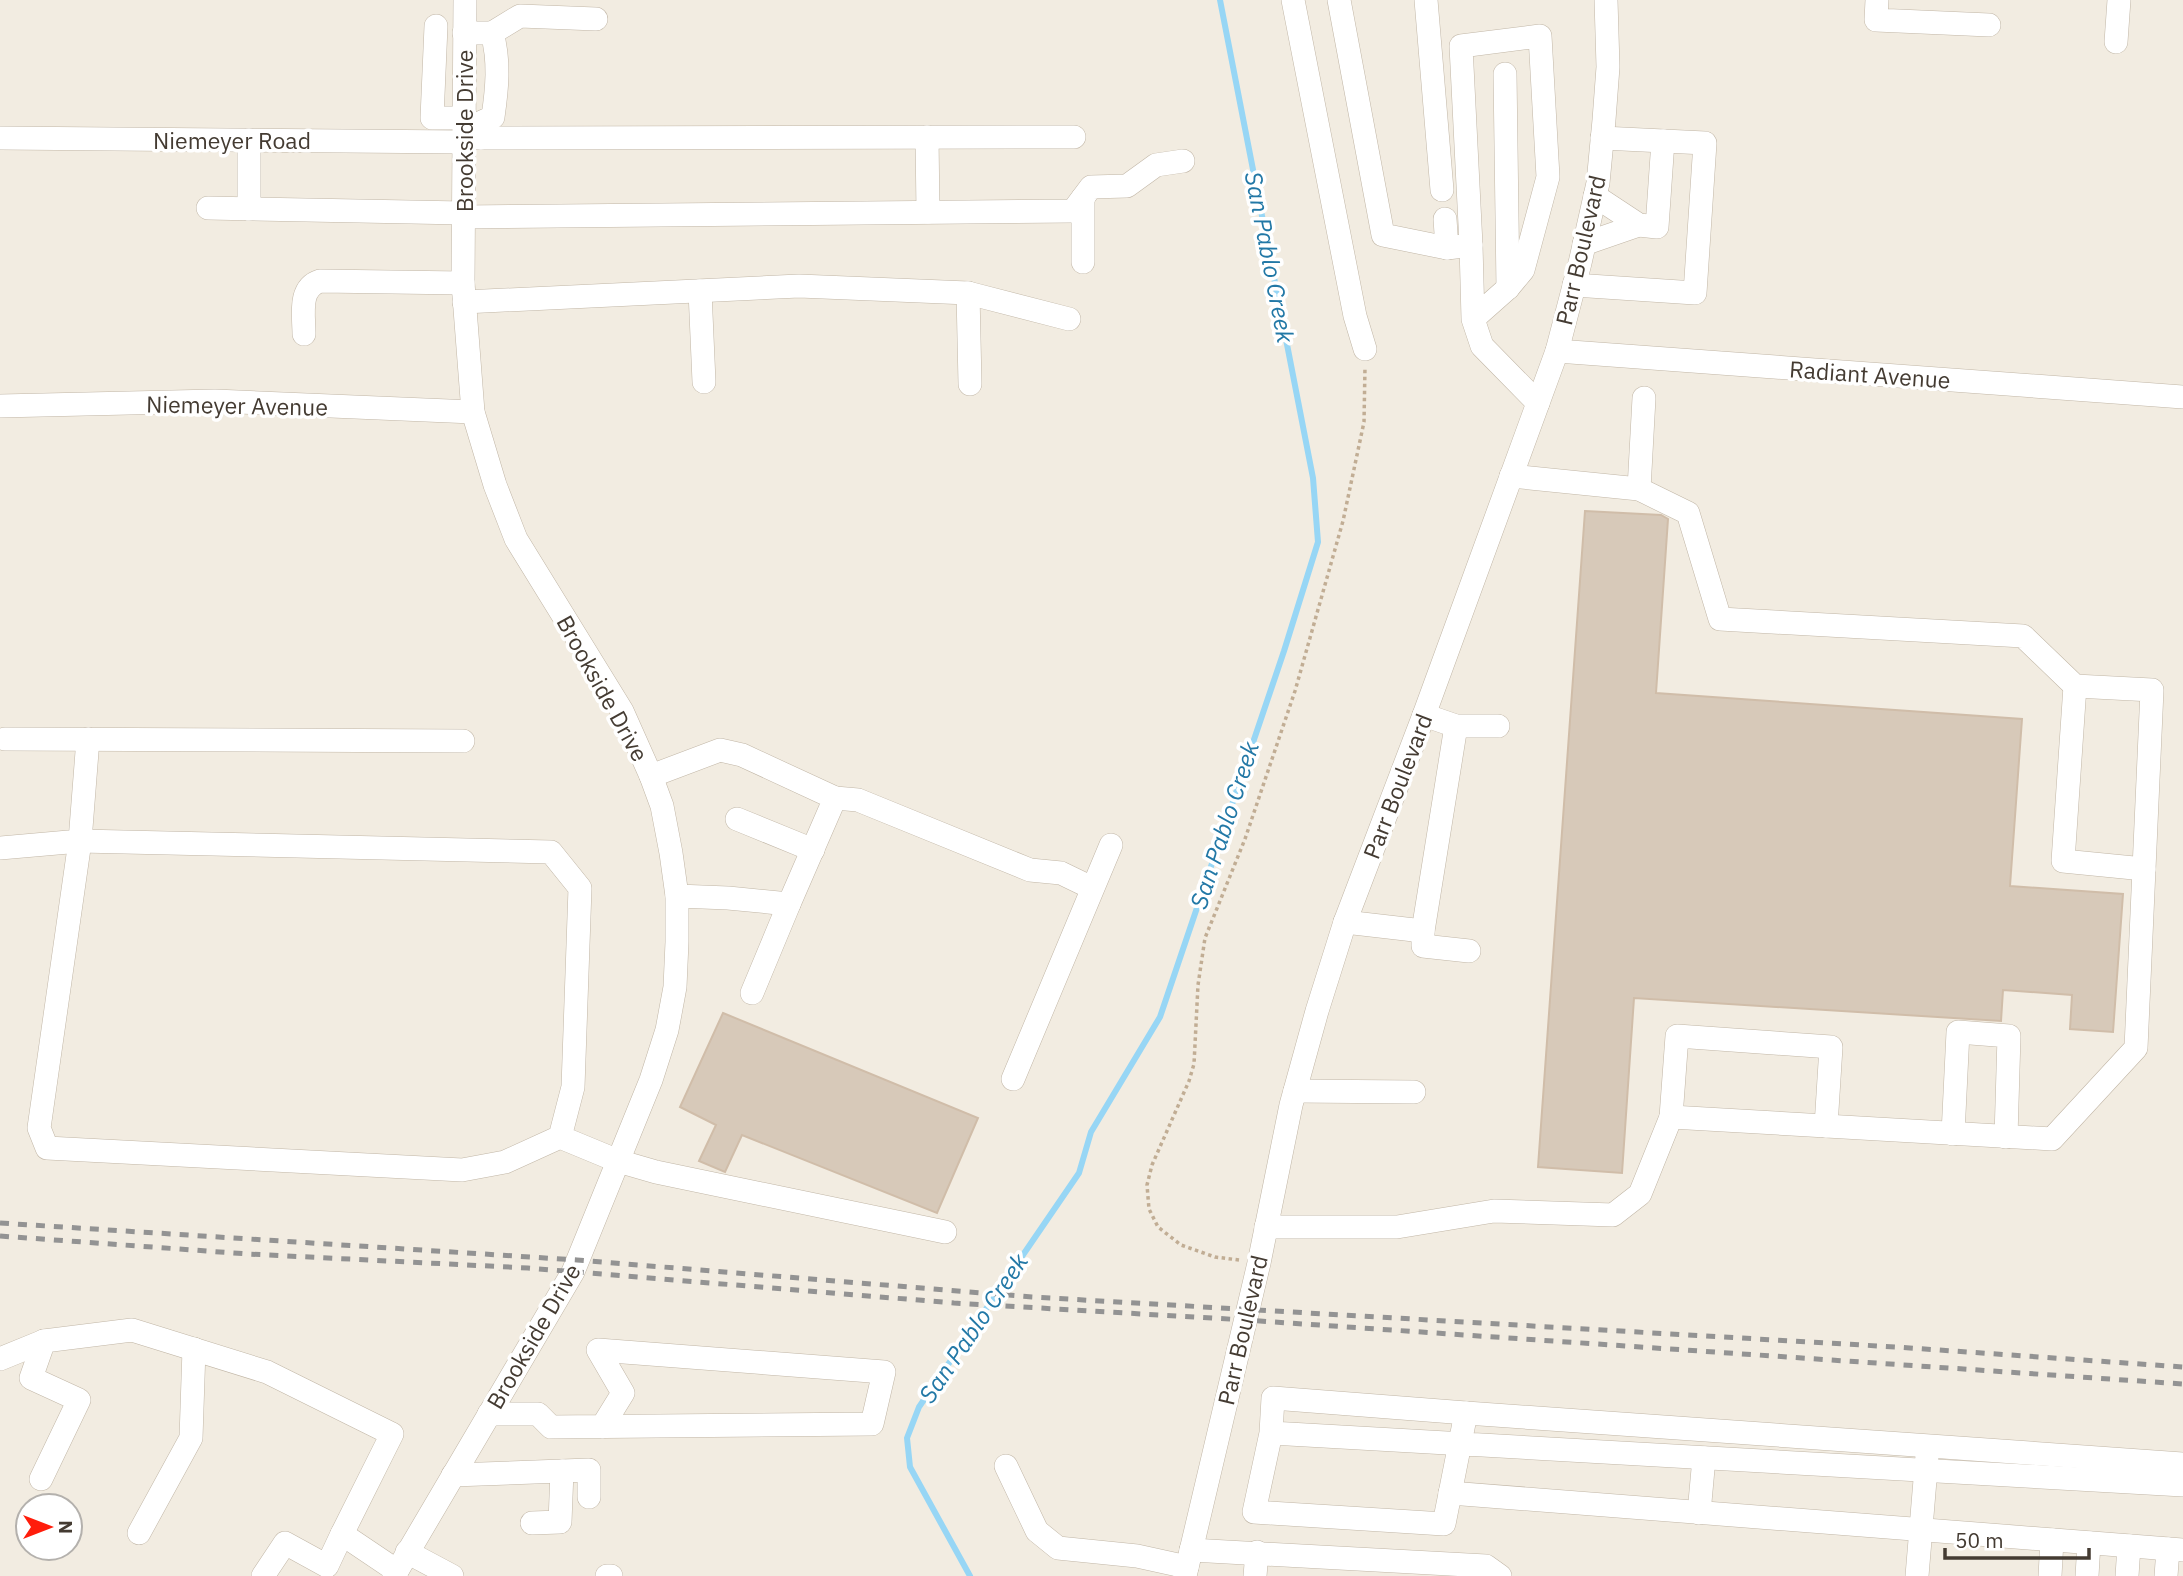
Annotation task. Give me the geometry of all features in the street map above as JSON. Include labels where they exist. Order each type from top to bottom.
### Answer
[{"type":"street","name":"Brookside Drive","points":[[399,1566],[573,1272],[651,1080],[667,1030],[675,987],[677,896],[662,806],[622,711],[516,539],[495,485],[473,412],[463,292],[463,215],[468,134],[464,0]]},
{"type":"street","points":[[1293,0],[1355,316],[1366,349]]},
{"type":"street","points":[[1339,0],[1383,235],[1447,248],[1471,245]]},
{"type":"street","points":[[1426,0],[1442,190]]},
{"type":"street","name":"Parr Boulevard","points":[[1188,1564],[1259,1263],[1295,1091],[1345,922],[1557,351],[1595,196],[1608,66],[1606,0]]},
{"type":"street","points":[[1877,0],[1876,20],[1989,25]]},
{"type":"street","points":[[2116,42],[2119,0]]},
{"type":"street","points":[[464,33],[492,33],[520,8],[596,19]]},
{"type":"street","points":[[433,141],[436,26]]},
{"type":"street","points":[[468,134],[493,117],[497,51],[492,33]]},
{"type":"street","points":[[1473,319],[1508,288],[1523,270],[1548,177],[1540,36],[1461,46],[1473,319],[1482,346],[1538,403]]},
{"type":"street","points":[[1505,74],[1508,288]]},
{"type":"street","points":[[432,118],[468,134],[1074,137]]},
{"type":"street","name":"Niemeyer Road","points":[[0,138],[433,141],[468,134]]},
{"type":"street","points":[[927,137],[928,212]]},
{"type":"street","points":[[1574,285],[1695,293],[1705,143],[1602,138]]},
{"type":"street","points":[[249,140],[249,209]]},
{"type":"street","points":[[1584,244],[1639,225],[1657,227],[1663,141]]},
{"type":"street","points":[[208,208],[463,215],[1073,211],[1091,187],[1127,186],[1156,165],[1184,161]]},
{"type":"street","points":[[1595,196],[1639,225]]},
{"type":"street","points":[[1083,198],[1083,262]]},
{"type":"street","points":[[1445,219],[1447,248]]},
{"type":"street","points":[[304,334],[304,298],[313,283],[342,279],[463,292],[700,291],[799,286],[968,293],[1069,319]]},
{"type":"street","points":[[700,291],[704,382]]},
{"type":"street","points":[[968,293],[970,384]]},
{"type":"street","name":"Radiant Avenue","points":[[1557,351],[2183,397]]},
{"type":"street","points":[[1639,489],[1644,398]]},
{"type":"street","name":"Niemeyer Avenue","points":[[0,406],[215,401],[473,412]]},
{"type":"street","points":[[1511,476],[1639,489],[1688,513],[1720,619],[2023,636],[2075,686],[2152,690],[2136,1048],[2052,1139],[1671,1118]]},
{"type":"street","points":[[2075,686],[2063,861],[2144,869]]},
{"type":"street","points":[[1424,715],[1457,726],[1498,726]]},
{"type":"street","points":[[1423,939],[1457,726]]},
{"type":"street","points":[[5,739],[463,741]]},
{"type":"street","points":[[88,739],[80,841],[38,1128],[47,1148],[461,1170],[505,1162],[560,1137],[618,1161],[656,1172],[945,1233]]},
{"type":"street","points":[[651,776],[720,750],[742,755],[835,798],[858,800],[1030,870],[1061,873],[1093,888]]},
{"type":"street","points":[[752,993],[835,798]]},
{"type":"street","points":[[737,819],[813,850]]},
{"type":"street","points":[[0,848],[80,841],[551,852],[580,888],[573,1087],[560,1137]]},
{"type":"street","points":[[1013,1079],[1111,845]]},
{"type":"street","points":[[677,896],[789,904]]},
{"type":"street","points":[[1345,922],[1469,951]]},
{"type":"street","points":[[1953,1133],[1958,1032],[2009,1036],[2006,1137]]},
{"type":"street","points":[[1266,1227],[1396,1227],[1494,1211],[1613,1215],[1640,1194],[1671,1118],[1677,1036],[1830,1047],[1826,1126]]},
{"type":"street","points":[[1295,1091],[1414,1092]]},
{"type":"street","points":[[0,1359],[44,1341],[132,1330],[267,1372],[392,1434],[327,1566],[306,1567],[285,1543],[263,1576]]},
{"type":"street","points":[[41,1479],[79,1400],[31,1378],[44,1341]]},
{"type":"street","points":[[139,1533],[191,1438],[194,1349]]},
{"type":"street","points":[[489,1414],[538,1414],[551,1427],[602,1427],[872,1424],[884,1371],[598,1350],[623,1393],[602,1427]]},
{"type":"street","points":[[1466,1413],[1444,1524],[1254,1512],[1271,1433],[1273,1398],[2183,1464]]},
{"type":"street","points":[[1271,1433],[2183,1485]]},
{"type":"street","points":[[1917,1576],[1927,1446]]},
{"type":"street","points":[[1699,1513],[1704,1458]]},
{"type":"street","points":[[1006,1466],[1037,1531],[1058,1548],[1188,1564],[1257,1552],[1486,1566],[1500,1576]]},
{"type":"street","points":[[453,1475],[589,1470],[589,1497]]},
{"type":"street","points":[[532,1523],[560,1522],[562,1471]]},
{"type":"street","points":[[1450,1493],[2175,1549],[2166,1576]]},
{"type":"street","points":[[342,1534],[399,1566],[452,1576]]},
{"type":"street","points":[[2050,1576],[2052,1540]]},
{"type":"street","points":[[2087,1576],[2089,1543]]},
{"type":"street","points":[[2127,1576],[2129,1546]]},
{"type":"street","points":[[1255,1576],[1257,1552]]},
{"type":"path","points":[[1259,1263],[1215,1257],[1181,1245],[1158,1227],[1149,1209],[1147,1185],[1152,1165],[1194,1064],[1201,958],[1205,938],[1245,839],[1291,703],[1343,521],[1364,422],[1366,349]]},
{"type":"building","points":[[1585,511],[1661,515],[1668,519],[1656,693],[2022,719],[2010,886],[2123,894],[2113,1032],[2070,1029],[2072,995],[2003,990],[2001,1021],[1634,998],[1622,1173],[1538,1167]]},
{"type":"building","points":[[723,1013],[978,1118],[937,1213],[742,1135],[725,1172],[699,1161],[716,1125],[680,1107]]},
{"type":"waterway","name":"San Pablo Creek","points":[[970,1576],[910,1467],[907,1438],[919,1407],[1079,1173],[1091,1132],[1160,1017],[1284,651],[1318,542],[1313,478],[1220,0]]},
{"type":"railway","points":[[0,1223],[577,1260],[1032,1297],[1896,1347],[2183,1367]]},
{"type":"railway","points":[[0,1236],[248,1254],[528,1268],[954,1303],[1245,1320],[2183,1384]]}]
